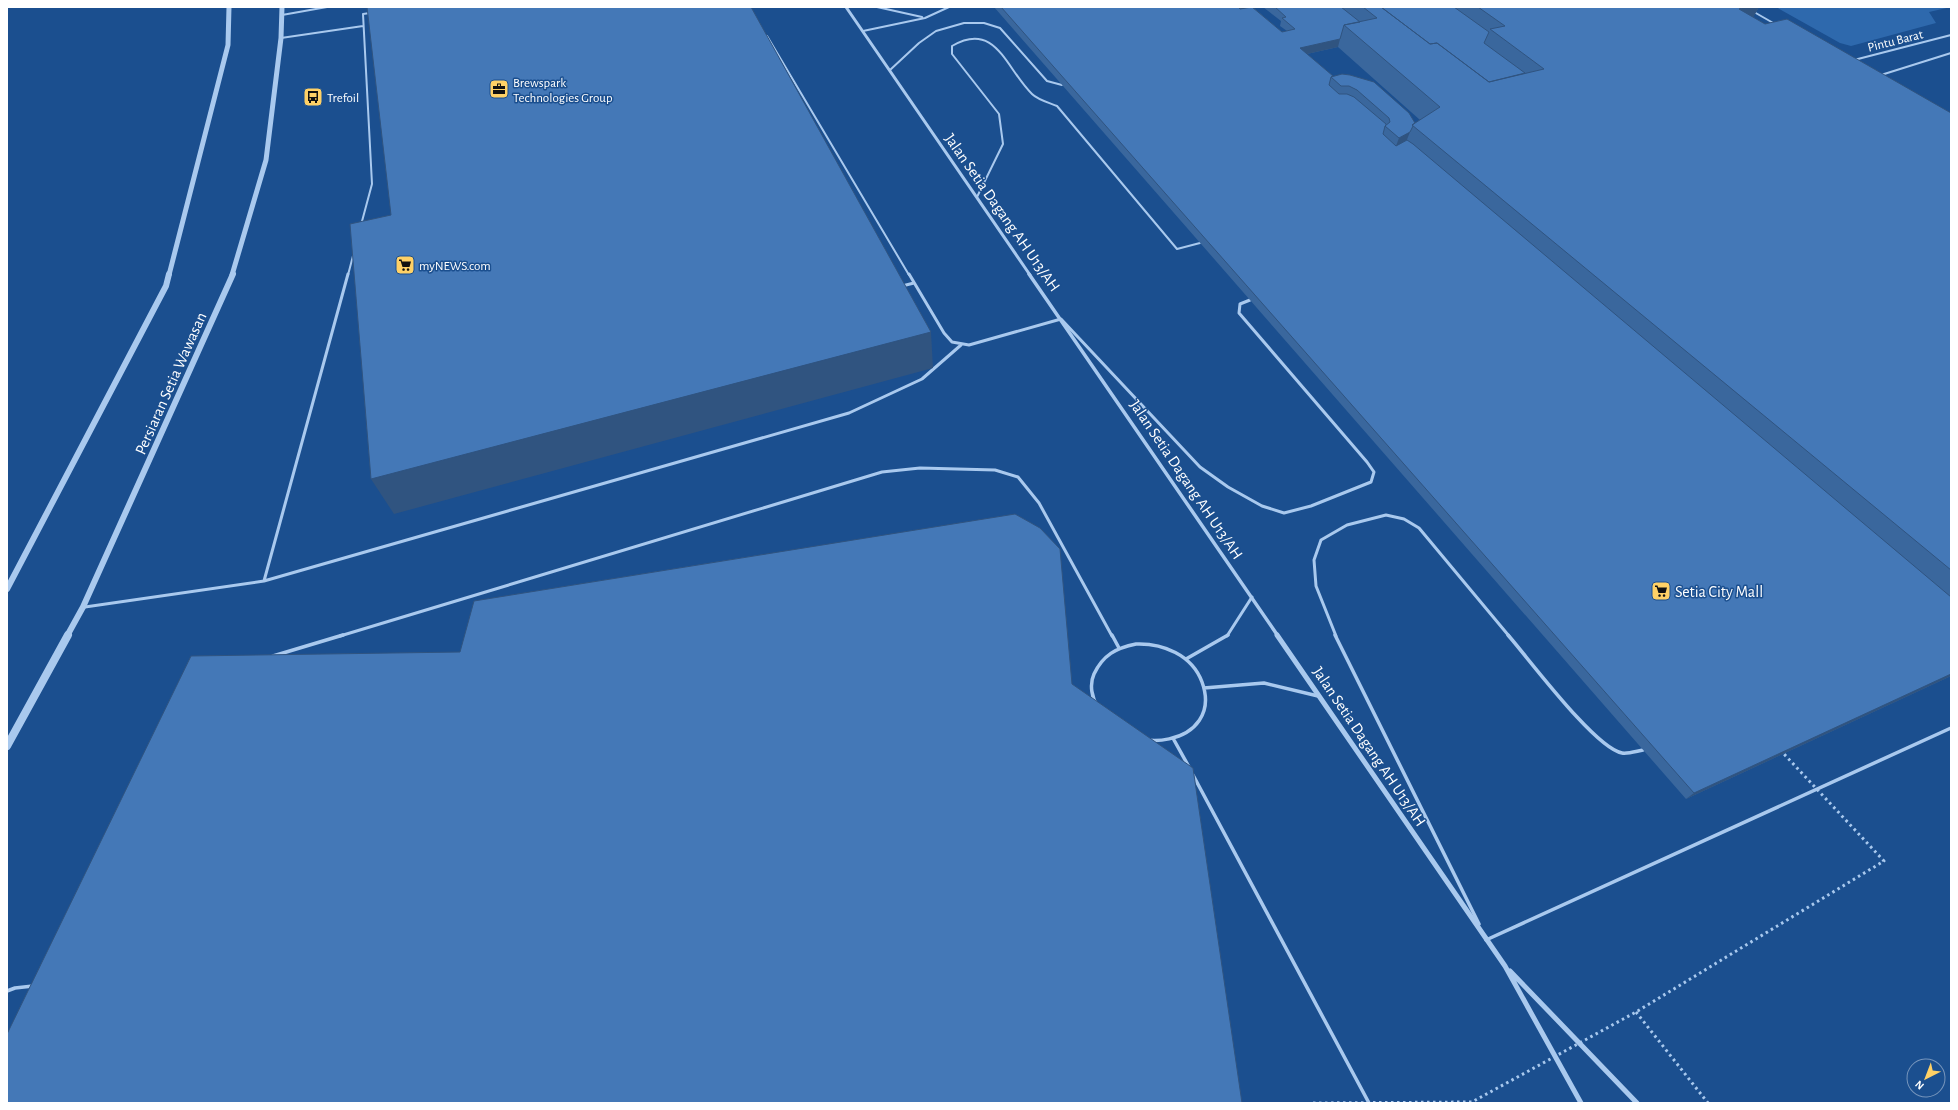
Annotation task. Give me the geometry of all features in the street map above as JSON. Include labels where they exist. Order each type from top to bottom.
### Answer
[{"type":"street","points":[[7,589],[166,286],[228,44],[229,7]]},
{"type":"street","name":"Persiaran Setia Wawasan","points":[[7,746],[83,607],[235,269],[266,160],[281,38],[282,7]]},
{"type":"street","name":"Jalan Setia Dagang AH U13/AH","points":[[846,7],[1505,966],[1581,1103]]},
{"type":"street","name":"Jalan Setia Dagang AH U13/AH","points":[[1505,966],[1637,1103]]},
{"type":"lane","points":[[282,15],[327,7]]},
{"type":"lane","points":[[877,7],[925,18]]},
{"type":"lane","points":[[863,31],[925,18],[949,7]]},
{"type":"lane","points":[[1752,11],[1778,26]]},
{"type":"lane","points":[[360,228],[372,184],[363,14],[376,12]]},
{"type":"lane","points":[[890,70],[930,34],[945,28],[982,22],[992,23],[1000,28],[1047,81],[1062,85]]},
{"type":"lane","points":[[281,38],[363,26]]},
{"type":"lane","points":[[766,34],[948,338],[961,345],[969,345],[1061,319],[1200,467],[1228,487],[1262,506],[1284,512],[1311,506],[1371,482],[1374,472],[1367,462],[1239,313],[1240,304],[1250,300]]},
{"type":"lane","name":"Pintu Barat","points":[[1851,61],[1951,35]]},
{"type":"lane","points":[[977,197],[1003,144],[999,114],[952,54],[952,46],[964,38],[982,37],[990,42],[1033,95],[1057,106],[1177,249],[1200,243]]},
{"type":"lane","name":"Pintu Barat","points":[[1877,76],[1951,53]]},
{"type":"lane","points":[[264,580],[354,250]]},
{"type":"lane","points":[[899,286],[914,283]]},
{"type":"lane","points":[[83,607],[264,580],[849,413],[922,379],[961,345]]},
{"type":"lane","points":[[265,658],[882,472],[920,468],[995,470],[1018,477],[1039,502],[1119,648]]},
{"type":"lane","points":[[1643,750],[1622,753],[1608,746],[1589,731],[1419,528],[1404,519],[1386,515],[1347,525],[1321,540],[1314,560],[1316,586],[1335,634],[1487,940],[1951,728]]},
{"type":"lane","points":[[1186,660],[1228,635],[1252,597]]},
{"type":"lane","points":[[1136,644],[1153,644],[1171,650],[1186,660],[1198,672],[1204,688],[1206,704],[1201,719],[1190,732],[1174,740],[1155,743],[1135,741],[1118,732],[1103,719],[1094,704],[1092,687],[1095,670],[1105,658],[1119,648],[1136,644]]},
{"type":"lane","points":[[1204,688],[1264,682],[1320,696]]},
{"type":"lane","points":[[1174,740],[1369,1103]]},
{"type":"lane","points":[[7,991],[34,985],[40,987]]},
{"type":"path","points":[[1312,1103],[1472,1102],[1636,1012],[1884,862],[1784,754]]},
{"type":"path","points":[[1636,1012],[1708,1103]]},
{"type":"shaded area","points":[[1776,7],[1951,7],[1929,12],[1936,23],[1851,46],[1840,43]]},
{"type":"building","points":[[367,7],[751,7],[931,332],[371,479],[350,224],[391,215]]},
{"type":"building","points":[[1001,7],[1238,7],[1240,9],[1252,7],[1282,32],[1295,29],[1282,18],[1286,17],[1275,7],[1341,7],[1360,22],[1344,25],[1340,39],[1300,48],[1333,76],[1331,77],[1329,85],[1339,94],[1347,94],[1354,97],[1386,124],[1383,134],[1396,146],[1407,140],[1413,144],[1951,597],[1951,674],[1694,793]]},
{"type":"building","points":[[1363,7],[1381,7],[1430,44],[1437,43],[1489,82],[1544,69],[1490,29],[1505,26],[1478,7],[1745,7],[1739,9],[1765,24],[1787,19],[1951,113],[1951,570],[1412,125],[1440,107],[1344,25],[1377,18]]},
{"type":"building","points":[[1381,7],[1454,7],[1489,32],[1484,43],[1525,73],[1489,82],[1437,43],[1430,44]]},
{"type":"building","points":[[1342,74],[1374,82],[1409,113],[1415,123],[1412,125],[1413,126],[1410,132],[1399,138],[1385,126],[1390,122],[1389,118],[1357,90],[1349,86],[1341,86],[1331,77]]},
{"type":"building","points":[[1015,514],[1040,528],[1060,549],[1072,684],[1193,768],[1242,1103],[7,1103],[7,1034],[191,656],[460,652],[474,601]]},
{"type":"place","name":"Brewspark Technologies Group","points":[[499,89]]},
{"type":"place","name":"Trefoil","points":[[313,97]]},
{"type":"place","name":"myNEWS.com","points":[[405,265]]},
{"type":"place","name":"Setia City Mall","points":[[1661,591]]}]
